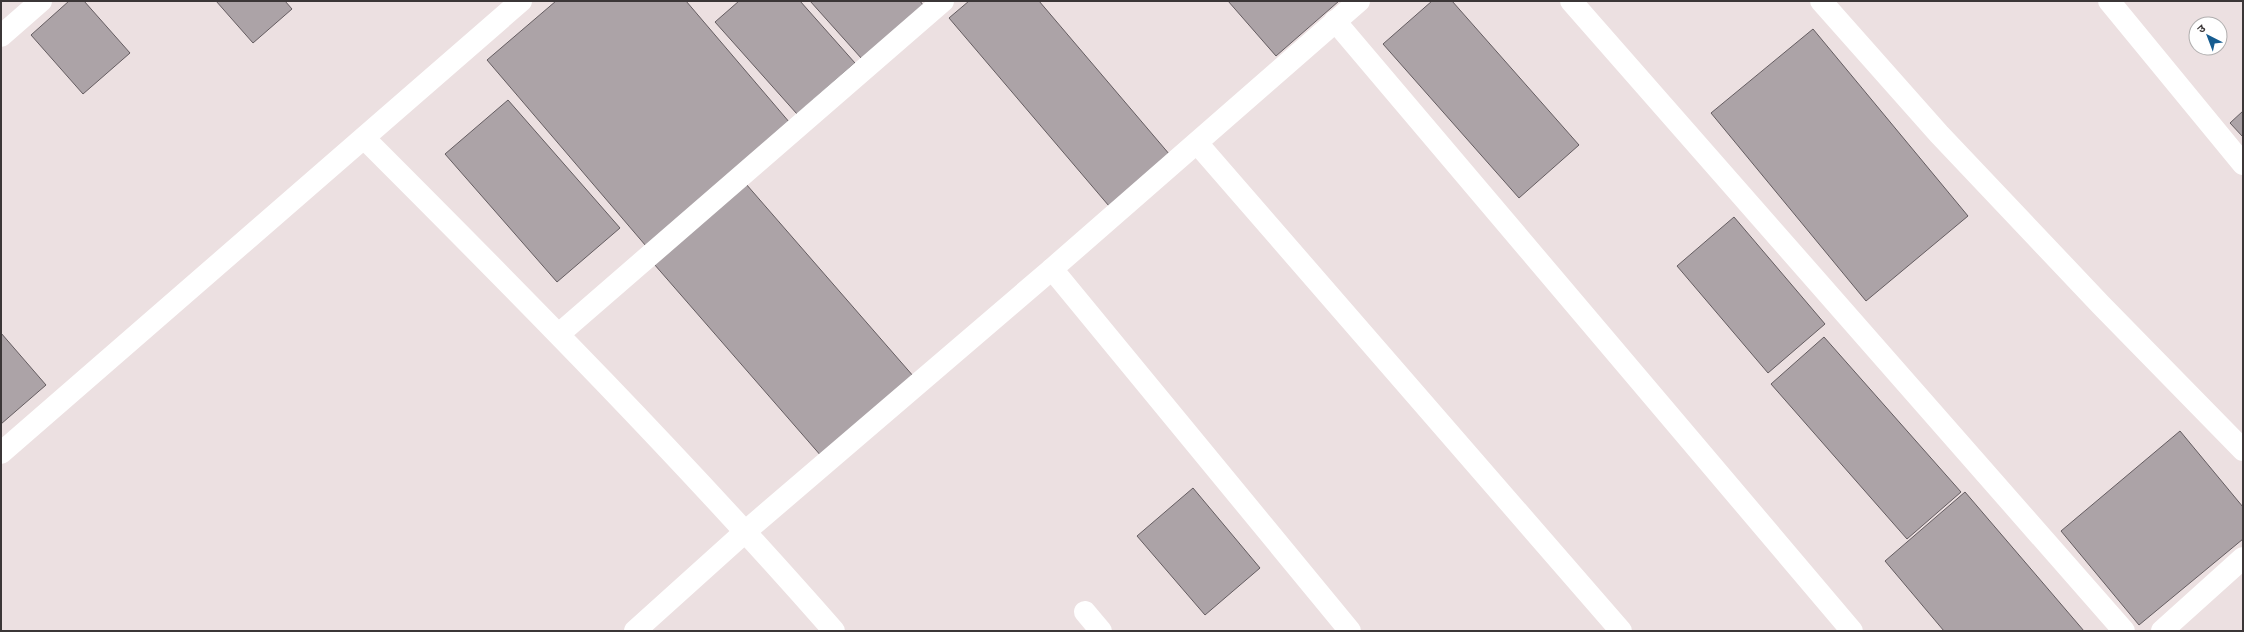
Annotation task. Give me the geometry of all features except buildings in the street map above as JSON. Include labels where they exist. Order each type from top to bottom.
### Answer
[{"type":"street","points":[[1,36],[41,1]]},
{"type":"street","points":[[1,453],[365,139],[521,1]]},
{"type":"street","points":[[559,334],[943,1]]},
{"type":"street","points":[[635,631],[746,531],[1052,269],[1359,1]]},
{"type":"street","points":[[1571,1],[2124,631]]},
{"type":"street","points":[[1820,1],[1939,134],[2101,305],[2243,450]]},
{"type":"street","points":[[2109,1],[2243,164]]},
{"type":"street","points":[[1335,21],[1852,631]]},
{"type":"street","points":[[365,139],[559,334],[746,531],[834,631]]},
{"type":"street","points":[[1197,143],[1621,631]]},
{"type":"street","points":[[1052,269],[1350,631]]},
{"type":"street","points":[[2162,631],[2243,558]]},
{"type":"street","points":[[1085,612],[1101,631]]}]
